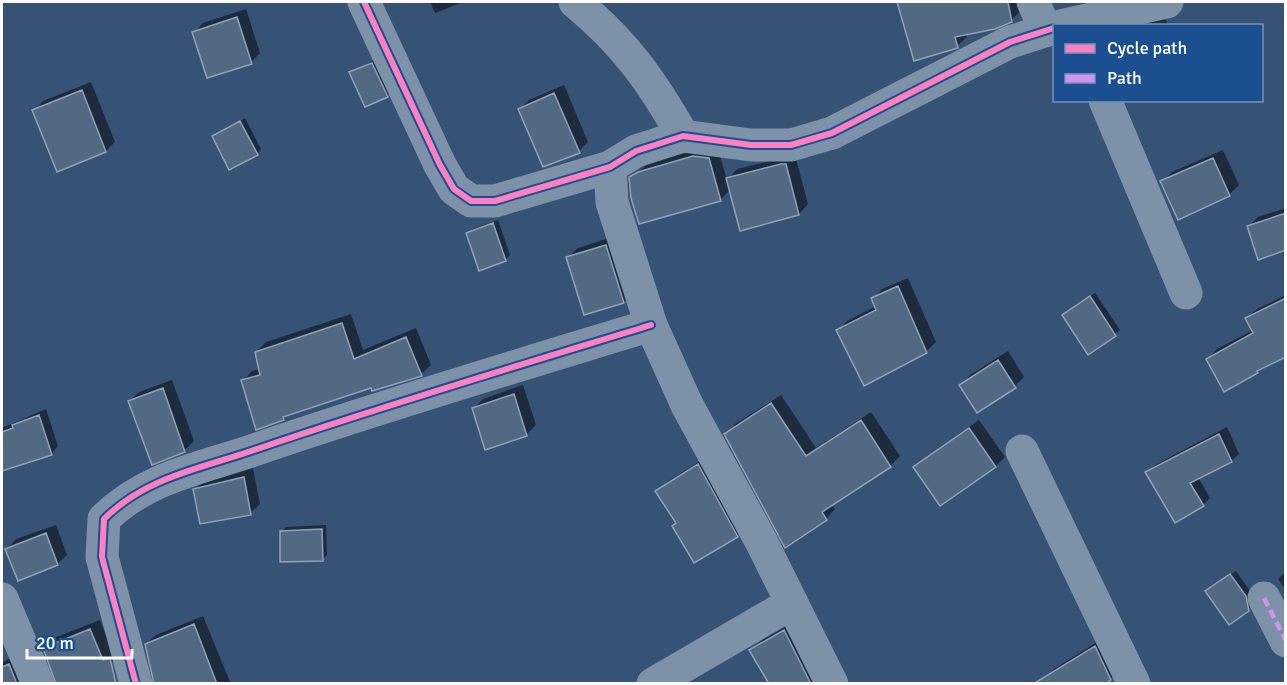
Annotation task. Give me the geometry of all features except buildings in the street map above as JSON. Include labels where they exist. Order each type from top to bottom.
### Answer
[{"type":"street","points":[[364,2],[440,165],[454,189],[471,201],[495,201],[610,167],[636,150],[682,136],[751,145],[791,145],[832,133],[1010,42],[1057,22],[1167,2]]},
{"type":"street","points":[[574,2],[630,53],[656,88],[682,136]]},
{"type":"street","points":[[1106,102],[1186,293]]},
{"type":"street","points":[[610,167],[612,202],[651,325],[687,405],[792,603],[832,684]]},
{"type":"street","points":[[136,684],[102,556],[104,519],[123,501],[158,482],[339,420],[651,325]]},
{"type":"street","points":[[1022,452],[1134,684]]},
{"type":"street","points":[[1264,598],[1286,640]]},
{"type":"street","points":[[2,599],[38,684]]},
{"type":"street","points":[[653,684],[792,603]]},
{"type":"marked path","points":[[1264,598],[1286,641]]},
{"type":"cycle path","points":[[364,2],[440,165],[454,189],[471,201],[495,201],[610,167],[636,151],[683,136],[751,145],[791,145],[832,133],[1010,42],[1053,28]]},
{"type":"cycle path","points":[[136,684],[102,557],[104,519],[121,504],[157,483],[197,468],[406,400],[651,325]]}]
